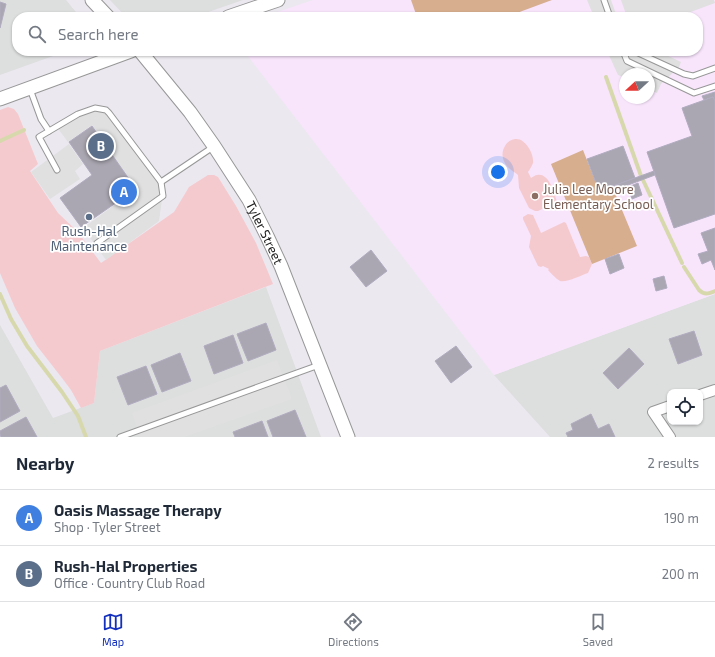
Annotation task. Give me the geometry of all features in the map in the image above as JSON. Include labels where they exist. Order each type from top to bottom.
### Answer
[{"type":"street","points":[[92,0],[103,12]]},
{"type":"street","points":[[243,12],[278,0]]},
{"type":"street","points":[[0,99],[118,56]]},
{"type":"street","name":"Tyler Street","points":[[144,56],[190,112],[249,200],[281,266],[348,437]]},
{"type":"street","points":[[703,395],[715,390]]},
{"type":"street","points":[[667,407],[653,412],[670,437]]},
{"type":"lane","points":[[604,0],[608,12]]},
{"type":"lane","points":[[625,56],[627,61],[694,92],[715,86]]},
{"type":"lane","points":[[645,56],[684,74],[693,76],[715,68]]},
{"type":"lane","points":[[30,89],[41,119],[49,131]]},
{"type":"lane","points":[[57,170],[39,137],[78,114],[95,108],[106,110],[109,113],[161,182],[163,196],[97,243]]},
{"type":"lane","points":[[161,182],[214,146]]},
{"type":"lane","points":[[120,437],[320,365]]},
{"type":"shaded area","points":[[0,0],[66,0],[76,12],[12,12],[12,56],[53,56],[0,75]]},
{"type":"shaded area","points":[[110,0],[243,0],[208,12],[121,12]]},
{"type":"shaded area","name":"Julia Lee Moore Elementary School","points":[[313,0],[715,0],[715,294],[494,375],[248,56],[703,56],[703,12],[278,12]]},
{"type":"shaded area","points":[[411,0],[552,0],[520,12],[415,12]]},
{"type":"shaded area","points":[[587,0],[611,0],[615,12],[592,12]]},
{"type":"shaded area","points":[[621,0],[714,0],[715,3],[691,12],[625,12]]},
{"type":"shaded area","points":[[609,56],[668,56],[681,62],[679,67],[661,84],[657,93],[655,92],[655,68],[619,68],[619,75]]},
{"type":"shaded area","points":[[94,106],[110,109],[159,176],[162,200],[159,221],[106,260],[83,228],[136,189],[92,125],[68,142],[56,126],[73,114]]},
{"type":"shaded area","points":[[8,107],[14,109],[18,114],[38,164],[30,171],[58,213],[77,231],[101,263],[174,212],[189,187],[208,175],[214,175],[218,177],[236,206],[256,243],[273,284],[100,351],[94,403],[81,408],[71,390],[37,346],[15,308],[0,273],[0,110]]},
{"type":"shaded area","points":[[520,139],[524,142],[531,153],[533,163],[528,172],[531,178],[537,175],[545,177],[551,184],[557,202],[538,211],[529,208],[519,188],[518,175],[508,167],[503,158],[503,149],[509,141]]},
{"type":"shaded area","points":[[69,144],[83,164],[75,171],[80,179],[50,199],[31,172]]},
{"type":"shaded area","points":[[583,150],[599,191],[612,186],[637,246],[592,264],[551,164]]},
{"type":"shaded area","points":[[528,214],[533,215],[541,233],[564,222],[566,223],[580,257],[589,257],[592,264],[588,273],[570,280],[560,281],[548,270],[549,269],[543,266],[538,266],[529,247],[531,236],[523,219],[523,217]]},
{"type":"shaded area","points":[[266,287],[321,437],[0,437],[0,325],[53,418],[94,403],[100,351]]},
{"type":"shaded area","points":[[715,294],[715,437],[550,437],[494,375]]},
{"type":"shaded area","points":[[277,360],[292,399],[184,437],[140,437],[132,413]]},
{"type":"building","points":[[0,2],[6,4],[0,28]]},
{"type":"building","points":[[715,92],[715,101],[713,97],[704,100],[702,96]]},
{"type":"building","points":[[713,97],[715,101],[715,214],[674,228],[647,152],[692,136],[682,108]]},
{"type":"building","points":[[92,126],[136,189],[81,227],[60,198],[92,175],[69,142]]},
{"type":"building","points":[[623,146],[635,178],[599,191],[587,159]]},
{"type":"building","points":[[654,171],[655,175],[604,194],[602,190]]},
{"type":"building","points":[[638,183],[642,195],[632,199],[628,187]]},
{"type":"building","points":[[715,228],[715,270],[711,260],[702,264],[698,254],[708,251],[701,233]]},
{"type":"building","points":[[371,250],[387,271],[366,287],[350,267]]},
{"type":"building","points":[[619,254],[624,268],[610,274],[605,259]]},
{"type":"building","points":[[664,276],[667,288],[656,291],[653,279]]},
{"type":"building","points":[[266,323],[276,350],[248,361],[237,334]]},
{"type":"building","points":[[694,331],[702,355],[678,364],[669,339]]},
{"type":"building","points":[[233,335],[243,363],[214,374],[204,346]]},
{"type":"building","points":[[456,346],[472,367],[451,383],[435,361]]},
{"type":"building","points":[[629,348],[644,364],[618,389],[603,373]]},
{"type":"building","points":[[180,353],[191,381],[162,392],[151,365]]},
{"type":"building","points":[[146,366],[157,394],[128,405],[117,377]]},
{"type":"building","points":[[6,385],[20,411],[0,422],[0,388]]},
{"type":"building","points":[[295,410],[306,437],[273,437],[267,421]]},
{"type":"building","points":[[591,414],[598,429],[609,424],[615,437],[568,437],[566,433],[573,430],[571,424]]},
{"type":"building","points":[[26,417],[37,437],[1,437],[0,431]]},
{"type":"building","points":[[262,421],[268,437],[235,437],[233,432]]},
{"type":"waterway","points":[[606,77],[641,176]]},
{"type":"waterway","points":[[0,141],[24,130]]},
{"type":"waterway","points":[[643,180],[682,263]]},
{"type":"waterway","points":[[684,267],[701,292],[706,294],[715,291]]},
{"type":"waterway","points":[[0,294],[11,319],[27,346],[62,392],[78,416],[86,437]]},
{"type":"place","name":"Rush-Hal Properties","points":[[101,146]]},
{"type":"place","name":"Oasis Massage Therapy","points":[[124,192]]},
{"type":"place","name":"Julia Lee Moore Elementary School","points":[[535,196]]},
{"type":"place","name":"Rush-Hal Maintenance","points":[[89,217]]}]
